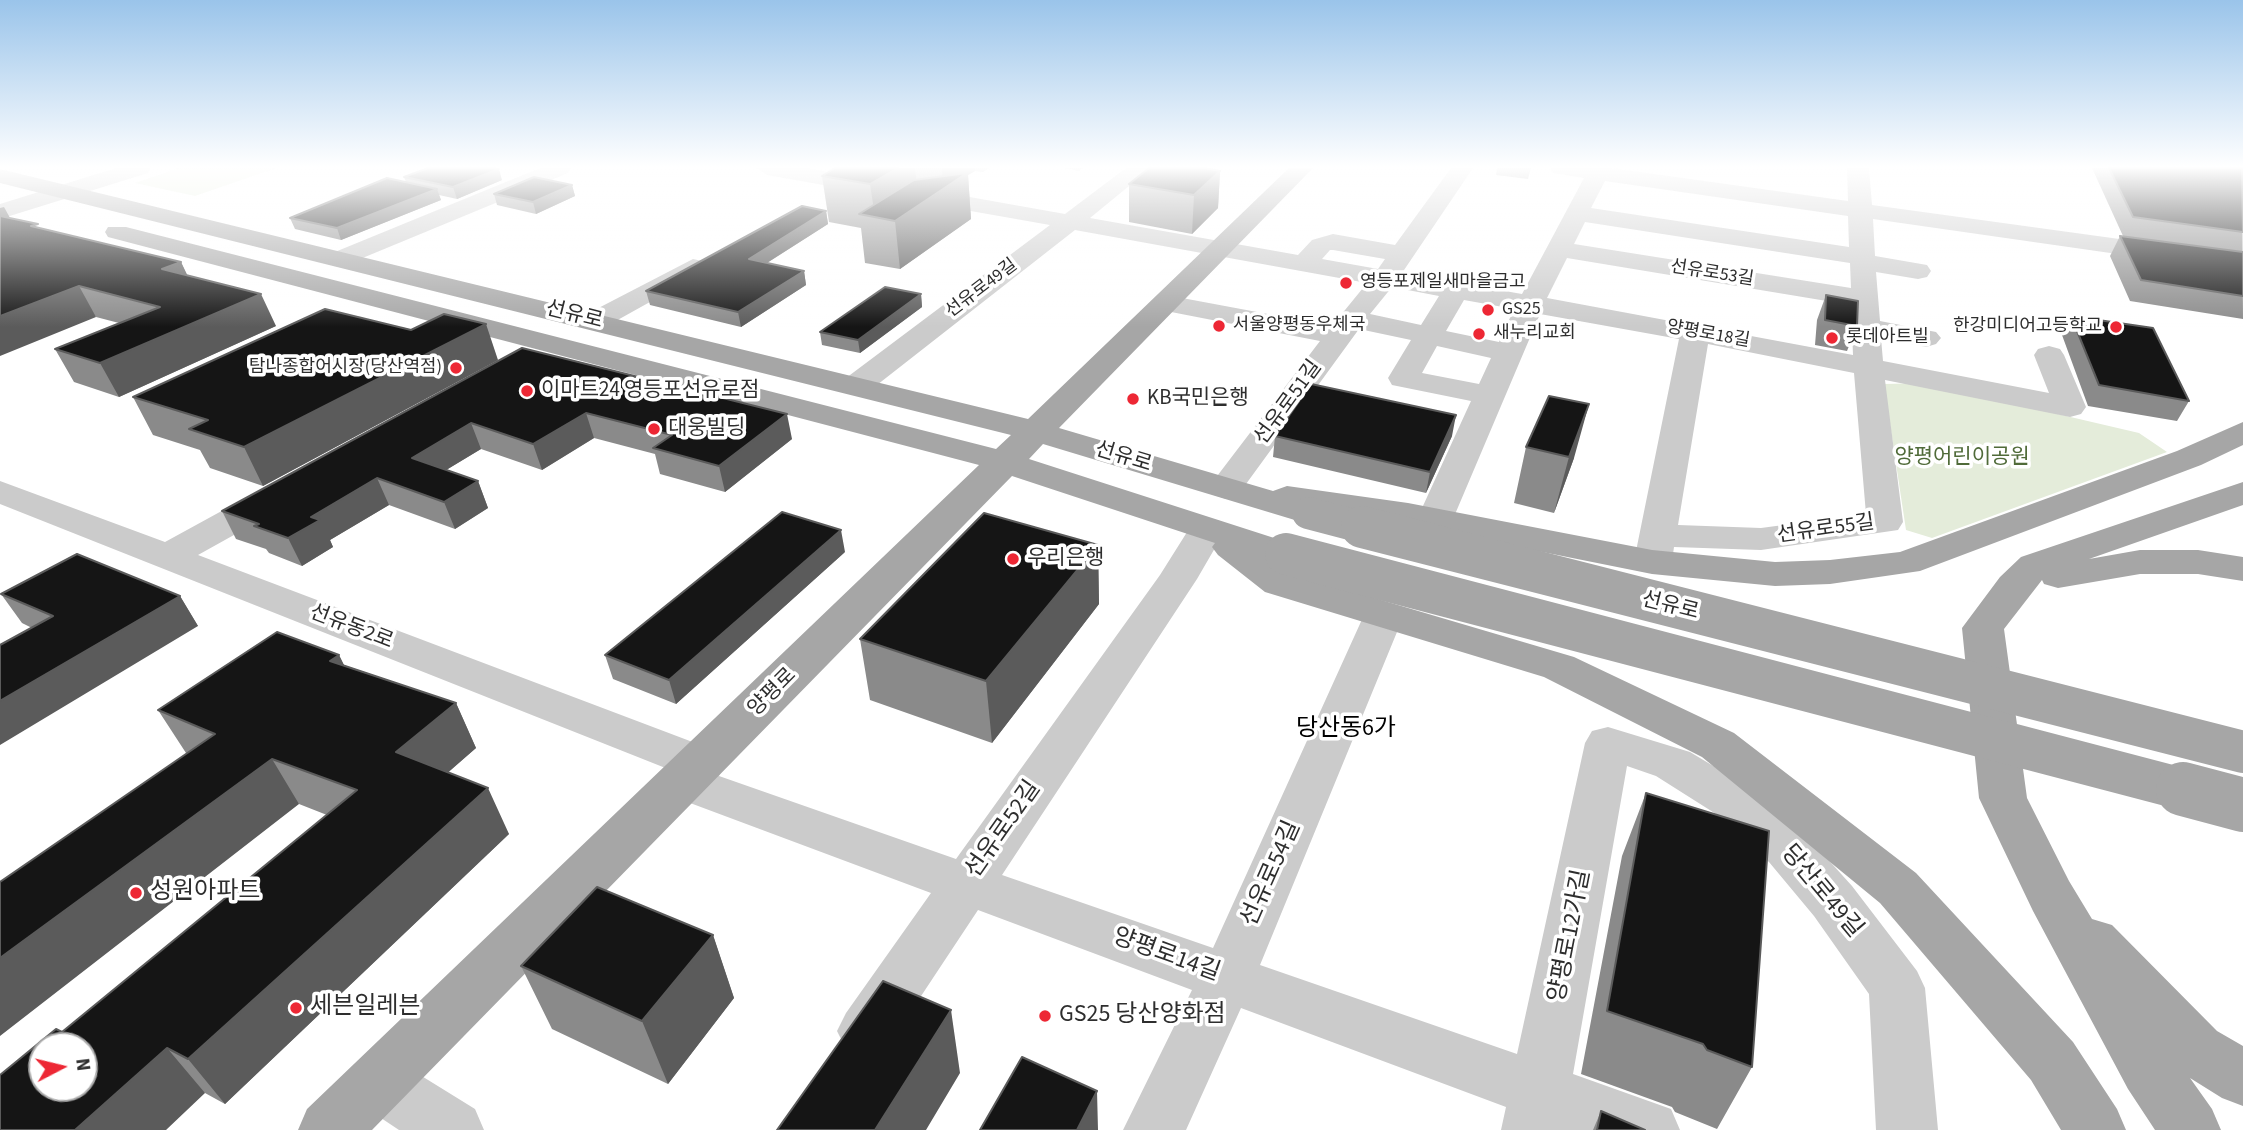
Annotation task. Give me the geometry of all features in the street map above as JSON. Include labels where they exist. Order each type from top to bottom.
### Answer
[{"type":"main road","name":"선유로","points":[[61,221],[954,446],[1004,464],[1216,509],[1308,513],[2243,752]]},
{"type":"main road","name":"선유로","points":[[182,221],[856,385],[1037,432],[1216,509],[1286,554],[2243,805]]},
{"type":"main road","name":"양평로","points":[[329,1130],[1249,221]]},
{"type":"main road","points":[[1216,509],[1435,519],[1654,549],[1774,574],[1830,572],[1906,563],[2189,458],[2243,432]]},
{"type":"main road","points":[[2190,1130],[2149,1069],[2051,896],[2003,798],[1983,628],[2014,586],[2035,565],[2243,492]]},
{"type":"main road","points":[[1216,509],[1279,583],[1559,667],[1718,744],[1898,888],[2052,1061],[2095,1130]]},
{"type":"main road","points":[[2014,586],[2089,568],[2140,562],[2198,562],[2243,569]]},
{"type":"main road","points":[[2051,896],[2196,1049],[2243,1078]]},
{"type":"street","points":[[339,259],[432,221]]},
{"type":"street","name":"양평로18길","points":[[1063,221],[1868,365],[1959,370],[2070,407],[2049,355]]},
{"type":"street","name":"선유로51길","points":[[1216,509],[1425,221]]},
{"type":"street","points":[[1435,519],[1530,304],[1573,221]]},
{"type":"street","name":"선유로53길","points":[[1618,221],[1918,271]]},
{"type":"street","name":"선유로55길","points":[[1654,549],[1761,539],[1885,522],[1868,365],[1862,221]]},
{"type":"street","points":[[1943,221],[2243,264]]},
{"type":"street","name":"선유로49길","points":[[856,385],[1070,222]]},
{"type":"street","points":[[1303,264],[1321,245],[1333,242],[1402,254]]},
{"type":"street","name":"선유로53길","points":[[1558,250],[1866,313]]},
{"type":"street","points":[[595,321],[714,256]]},
{"type":"street","points":[[1455,292],[1403,378],[1490,396]]},
{"type":"street","points":[[1167,303],[1428,336],[1509,353]]},
{"type":"street","points":[[1866,313],[1926,338]]},
{"type":"street","points":[[1654,549],[1695,332]]},
{"type":"street","name":"선유로","points":[[517,364],[554,344]]},
{"type":"street","points":[[166,557],[298,484]]},
{"type":"street","name":"선유동2로","points":[[0,492],[166,557],[693,773]]},
{"type":"street","name":"선유로52길","points":[[844,1063],[1177,579],[1216,509]]},
{"type":"street","name":"선유로54길","points":[[1154,1130],[1227,978],[1384,615]]},
{"type":"street","name":"양평로12가길","points":[[1537,1111],[1608,743]]},
{"type":"street","name":"당산로49길","points":[[1608,743],[1673,764],[1733,801],[1787,848],[1833,901],[1897,988],[1907,1130]]},
{"type":"street","name":"양평로14길","points":[[693,773],[967,884],[1227,978],[1537,1111],[1649,1130]]},
{"type":"street","points":[[378,1082],[453,1130]]},
{"type":"green space","name":"양평어린이공원","points":[[1925,383],[2139,433],[2167,452],[1932,538],[1906,530],[1884,384]]},
{"type":"building","points":[[0,221],[38,224],[31,226],[181,262],[162,269],[261,294],[100,363],[55,349],[160,307],[79,286],[0,316]]},
{"type":"building","points":[[303,221],[356,221],[337,228]]},
{"type":"building","points":[[775,221],[810,221],[749,259],[804,271],[738,312],[646,291]]},
{"type":"building","points":[[2160,221],[2243,221],[2243,232]]},
{"type":"building","points":[[2120,236],[2243,252],[2243,296],[2141,280]]},
{"type":"building","points":[[885,287],[921,294],[858,340],[820,332]]},
{"type":"building","points":[[1826,295],[1858,301],[1857,326],[1825,320]]},
{"type":"building","points":[[325,309],[411,330],[444,314],[486,324],[244,447],[189,429],[208,420],[133,397]]},
{"type":"building","points":[[2071,316],[2153,328],[2189,401],[2099,385]]},
{"type":"building","points":[[522,348],[787,414],[719,466],[653,448],[672,435],[586,413],[533,444],[471,423],[412,458],[478,481],[444,502],[377,478],[311,517],[320,520],[288,538],[222,511]]},
{"type":"building","points":[[1311,384],[1456,415],[1430,472],[1275,436]]},
{"type":"building","points":[[1549,396],[1589,404],[1569,457],[1526,447]]},
{"type":"building","points":[[782,512],[841,530],[669,680],[605,655]]},
{"type":"building","points":[[984,513],[1098,545],[986,681],[860,639]]},
{"type":"building","points":[[77,554],[180,596],[0,701],[0,645],[53,616],[1,594]]},
{"type":"building","points":[[277,632],[339,655],[330,661],[456,703],[396,752],[488,788],[188,1059],[167,1048],[75,1130],[0,1130],[0,1075],[28,1052],[28,1102],[98,1102],[98,1032],[62,1032],[357,790],[272,759],[0,958],[0,882],[215,734],[158,710]]},
{"type":"building","points":[[1646,793],[1769,831],[1752,1067],[1707,1050],[1703,1044],[1607,1011]]},
{"type":"building","points":[[597,887],[713,935],[642,1021],[521,966]]},
{"type":"building","points":[[883,981],[951,1010],[875,1130],[777,1130]]},
{"type":"building","points":[[1022,1057],[1097,1091],[1077,1130],[980,1130]]},
{"type":"building","points":[[1601,1111],[1645,1130],[1597,1130]]},
{"type":"place","name":"영등포제일새마을금고","points":[[1346,283]]},
{"type":"place","name":"GS25","points":[[1488,310]]},
{"type":"place","name":"서울양평동우체국","points":[[1219,326]]},
{"type":"place","name":"한강미디어고등학교","points":[[2116,327]]},
{"type":"place","name":"새누리교회","points":[[1479,334]]},
{"type":"place","name":"롯데아트빌","points":[[1832,338]]},
{"type":"place","name":"탐나종합어시장(당산역점)","points":[[456,368]]},
{"type":"place","name":"이마트24 영등포선유로점","points":[[527,391]]},
{"type":"place","name":"KB국민은행","points":[[1133,399]]},
{"type":"place","name":"대웅빌딩","points":[[654,429]]},
{"type":"place","name":"우리은행","points":[[1013,559]]},
{"type":"place","name":"성원아파트","points":[[136,893]]},
{"type":"place","name":"세븐일레븐","points":[[296,1008]]},
{"type":"place","name":"GS25 당산양화점","points":[[1045,1016]]},
{"type":"district","name":"당산동6가","points":[[1346,730]]}]
